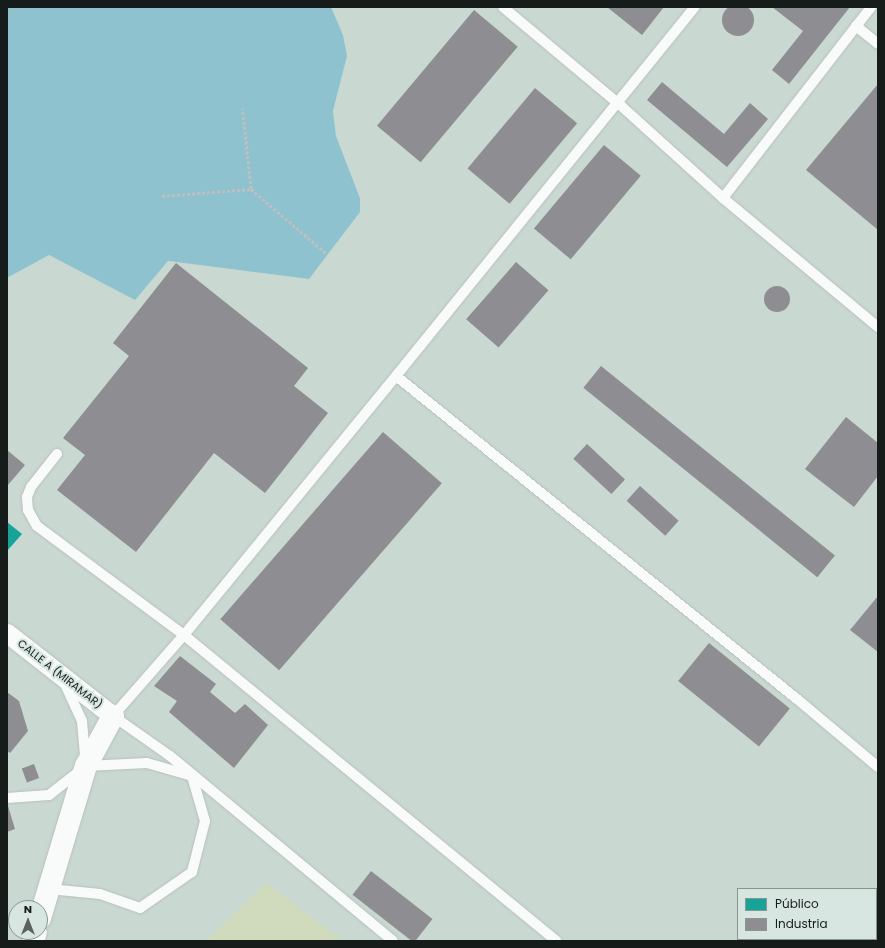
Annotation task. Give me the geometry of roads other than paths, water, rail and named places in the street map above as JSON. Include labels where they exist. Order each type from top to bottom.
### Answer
[{"type":"main road","points":[[46,900],[86,766],[113,716]]},
{"type":"street","name":"CALLE A (MIRAMAR)","points":[[7,633],[113,716]]},
{"type":"lane","points":[[502,7],[619,104],[723,198],[878,327]]},
{"type":"lane","points":[[393,941],[192,776],[170,756],[113,716],[184,635],[619,104],[695,7]]},
{"type":"lane","points":[[723,198],[871,7]]},
{"type":"lane","points":[[856,26],[878,44]]},
{"type":"lane","points":[[396,376],[797,698],[878,767]]},
{"type":"lane","points":[[58,454],[31,487],[27,497],[28,510],[37,526],[184,635],[557,941]]},
{"type":"lane","points":[[60,673],[82,721],[86,766]]},
{"type":"lane","points":[[7,798],[49,794],[86,766],[147,763],[192,776]]},
{"type":"lane","points":[[49,889],[100,894],[140,908],[192,872],[205,821],[192,776]]},
{"type":"water","points":[[7,7],[331,7],[343,35],[347,56],[333,111],[336,136],[360,198],[360,212],[309,279],[168,261],[135,300],[49,255],[7,278]]}]
